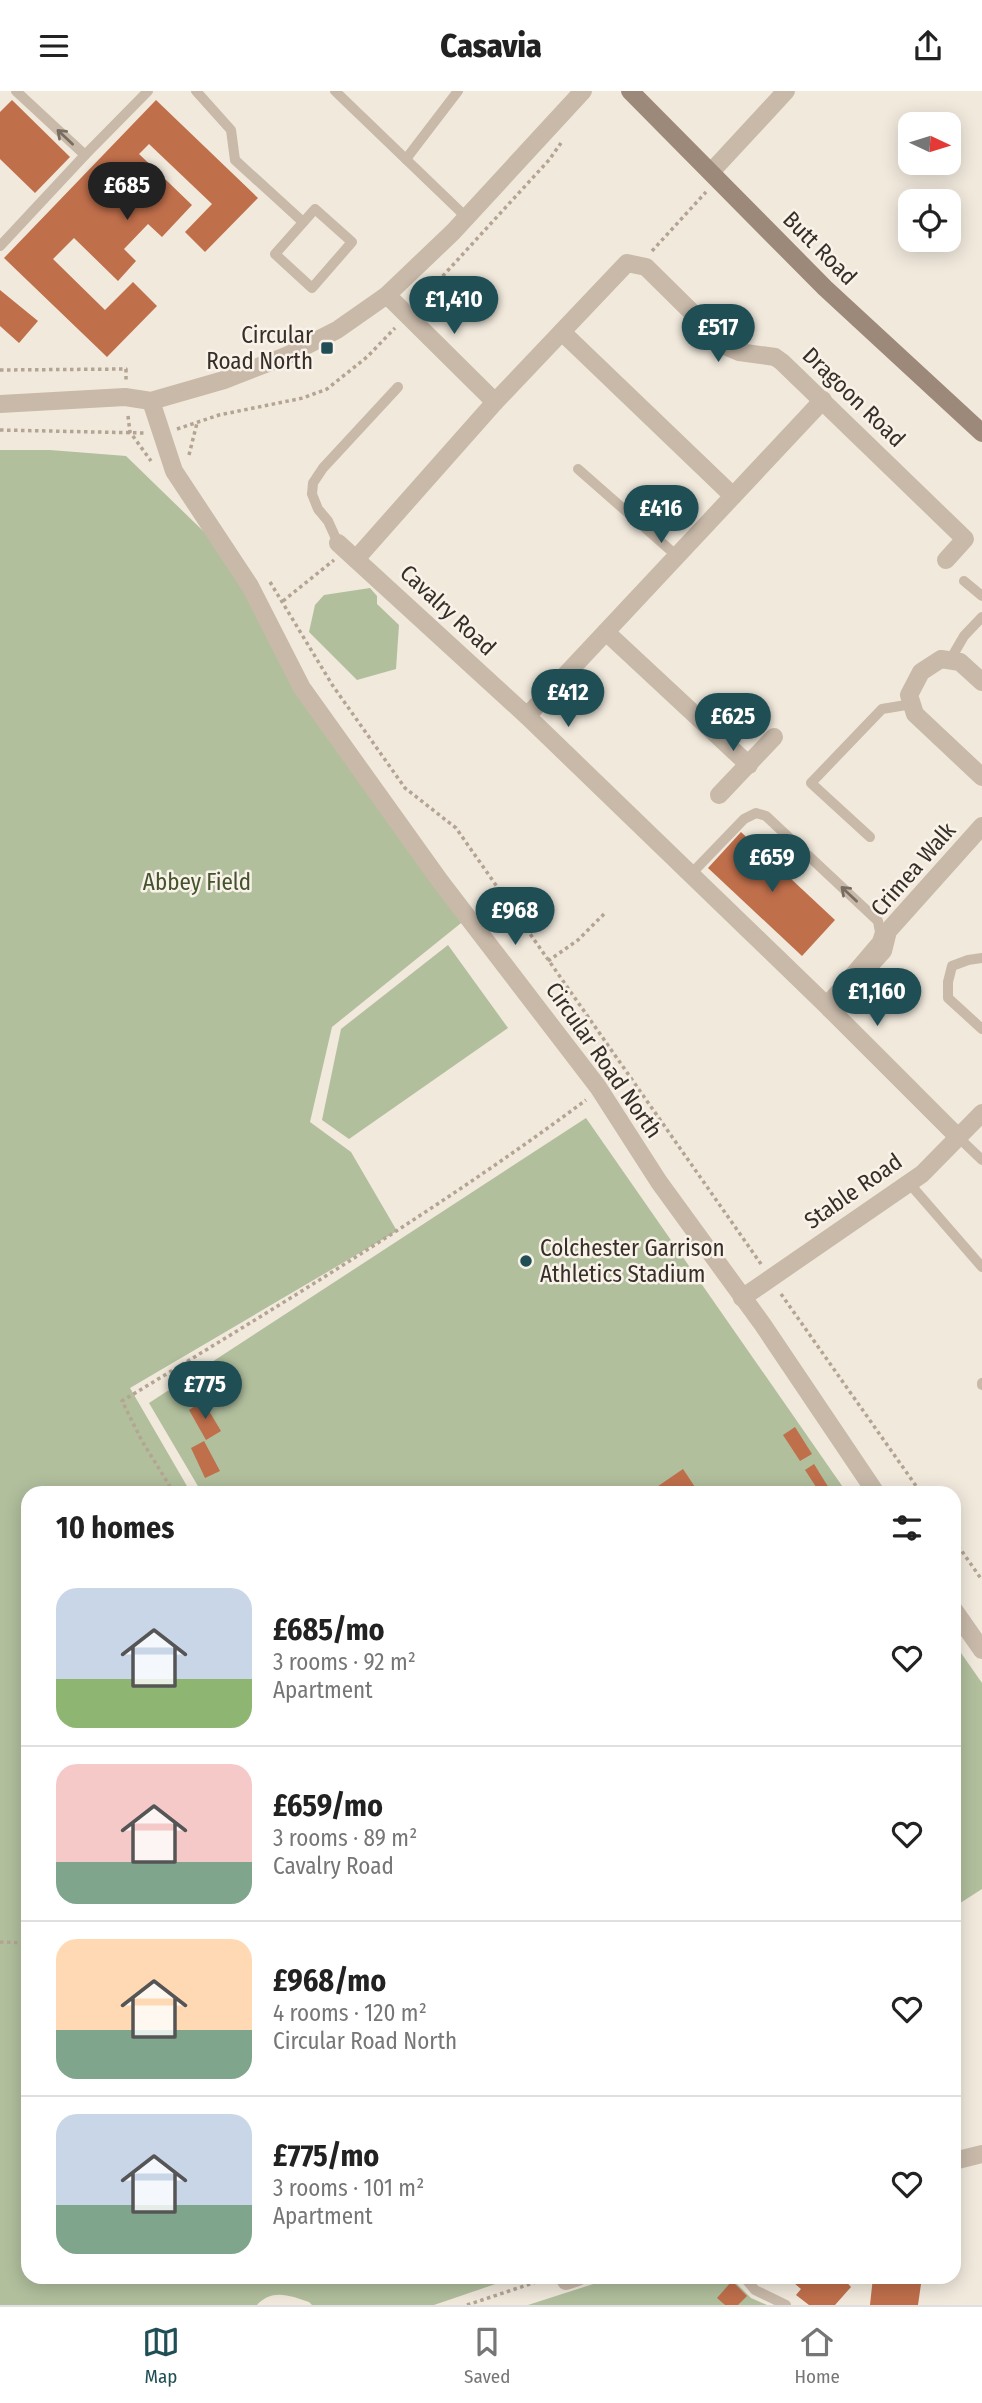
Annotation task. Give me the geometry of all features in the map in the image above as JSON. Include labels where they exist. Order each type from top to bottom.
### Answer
[{"type":"main road","name":"Butt Road","points":[[630,91],[712,178],[825,288],[982,433]]},
{"type":"street","points":[[0,404],[125,397],[151,401],[224,380],[286,356],[337,330],[387,295],[466,217],[583,91]]},
{"type":"street","points":[[712,178],[786,91]]},
{"type":"street","points":[[347,550],[495,402],[627,263],[638,265]]},
{"type":"street","name":"Dragoon Road","points":[[638,265],[646,267],[727,347],[739,352],[775,357],[822,400],[965,539],[946,560]]},
{"type":"street","points":[[387,295],[495,402]]},
{"type":"street","points":[[562,332],[733,496]]},
{"type":"street","points":[[527,716],[822,400]]},
{"type":"street","name":"Circular Road North","points":[[151,401],[174,471],[250,586],[302,688],[440,881],[598,1087],[659,1182],[763,1325],[871,1486]]},
{"type":"street","name":"Cavalry Road","points":[[347,550],[527,716],[827,1006],[958,1137]]},
{"type":"street","points":[[606,632],[749,765]]},
{"type":"street","points":[[982,683],[960,662],[942,659],[921,673],[909,695],[915,714],[982,777]]},
{"type":"street","points":[[719,795],[774,737]]},
{"type":"street","name":"Crimea Walk","points":[[827,1006],[883,951],[888,931],[982,826]]},
{"type":"street","name":"Stable Road","points":[[742,1298],[922,1174],[982,1113]]},
{"type":"street","points":[[961,1620],[982,1650]]},
{"type":"street","points":[[961,2159],[982,2154]]},
{"type":"lane","points":[[16,91],[85,155]]},
{"type":"lane","points":[[0,246],[148,91]]},
{"type":"lane","points":[[196,91],[231,130],[235,160],[303,222]]},
{"type":"lane","points":[[335,91],[466,217]]},
{"type":"lane","points":[[406,159],[458,91]]},
{"type":"lane","points":[[315,209],[352,242],[312,288],[275,254],[303,222],[315,209]]},
{"type":"lane","points":[[347,550],[318,509],[312,494],[313,483],[323,468],[398,387]]},
{"type":"lane","points":[[578,469],[677,556]]},
{"type":"lane","points":[[964,581],[982,596]]},
{"type":"lane","points":[[950,660],[964,636],[982,617]]},
{"type":"lane","points":[[870,838],[811,783],[882,709],[912,704]]},
{"type":"lane","points":[[691,874],[744,819],[756,813],[766,816],[878,921],[880,932],[877,941],[827,1006]]},
{"type":"lane","points":[[982,958],[952,966],[948,998],[982,1028]]},
{"type":"lane","points":[[958,1137],[982,1160]]},
{"type":"lane","points":[[909,1183],[982,1266]]},
{"type":"lane","points":[[750,2284],[755,2290],[786,2305]]},
{"type":"path","points":[[638,265],[712,178]]},
{"type":"path","points":[[0,370],[126,369]]},
{"type":"path","points":[[188,459],[197,423]]},
{"type":"path","points":[[283,601],[347,550]]},
{"type":"path","points":[[270,582],[333,686],[405,788],[456,828],[916,1486]]},
{"type":"path","points":[[548,961],[578,940],[604,914]]},
{"type":"path","points":[[170,1486],[142,1441],[122,1401],[351,1262],[516,1152],[586,1100]]},
{"type":"path","points":[[961,1550],[982,1580]]},
{"type":"path","points":[[0,1943],[21,1943]]},
{"type":"path","points":[[467,2305],[544,2284]]},
{"type":"green space","name":"Abbey Field","points":[[0,450],[50,450],[126,456],[232,559],[312,699],[471,915],[332,1027],[310,1122],[351,1152],[397,1231],[130,1388],[187,1486],[21,1486],[21,2284],[496,2284],[434,2305],[312,2305],[289,2296],[275,2295],[257,2305],[0,2305]]},
{"type":"green space","points":[[370,588],[377,596],[377,604],[399,625],[396,669],[357,680],[309,632],[315,605],[324,595]]},
{"type":"green space","points":[[448,945],[508,1028],[349,1139],[322,1120],[341,1029]]},
{"type":"green space","name":"Colchester Garrison Athletics Stadium","points":[[586,1118],[842,1486],[198,1486],[149,1403]]},
{"type":"green space","points":[[961,1653],[982,1683],[982,1889],[961,1902]]},
{"type":"green space","points":[[593,2284],[737,2284],[751,2298],[767,2305],[528,2305]]},
{"type":"building","points":[[12,100],[70,157],[35,193],[0,159],[0,112]]},
{"type":"building","points":[[156,100],[258,198],[205,252],[185,232],[212,204],[149,144],[139,154],[192,205],[162,237],[148,224],[124,249],[136,261],[118,281],[74,238],[53,259],[105,310],[133,282],[157,306],[107,357],[4,258]]},
{"type":"building","points":[[0,290],[38,321],[19,343],[0,326]]},
{"type":"building","points":[[741,832],[835,920],[802,956],[708,868]]},
{"type":"building","points":[[203,1401],[221,1431],[206,1440],[189,1410]]},
{"type":"building","points":[[795,1427],[812,1454],[800,1461],[783,1435]]},
{"type":"building","points":[[204,1441],[220,1471],[205,1478],[191,1448]]},
{"type":"building","points":[[814,1464],[828,1486],[815,1486],[805,1470]]},
{"type":"building","points":[[683,1469],[694,1486],[658,1486]]},
{"type":"building","points":[[729,2284],[735,2284],[747,2296],[738,2305],[725,2305],[717,2298]]},
{"type":"building","points":[[795,2284],[848,2284],[851,2287],[835,2305],[809,2305],[796,2295],[801,2289]]},
{"type":"building","points":[[872,2284],[921,2284],[918,2305],[870,2305]]},
{"type":"place","name":"Circular Road North","points":[[327,348]]},
{"type":"place","name":"Colchester Garrison Athletics Stadium","points":[[526,1261]]}]
